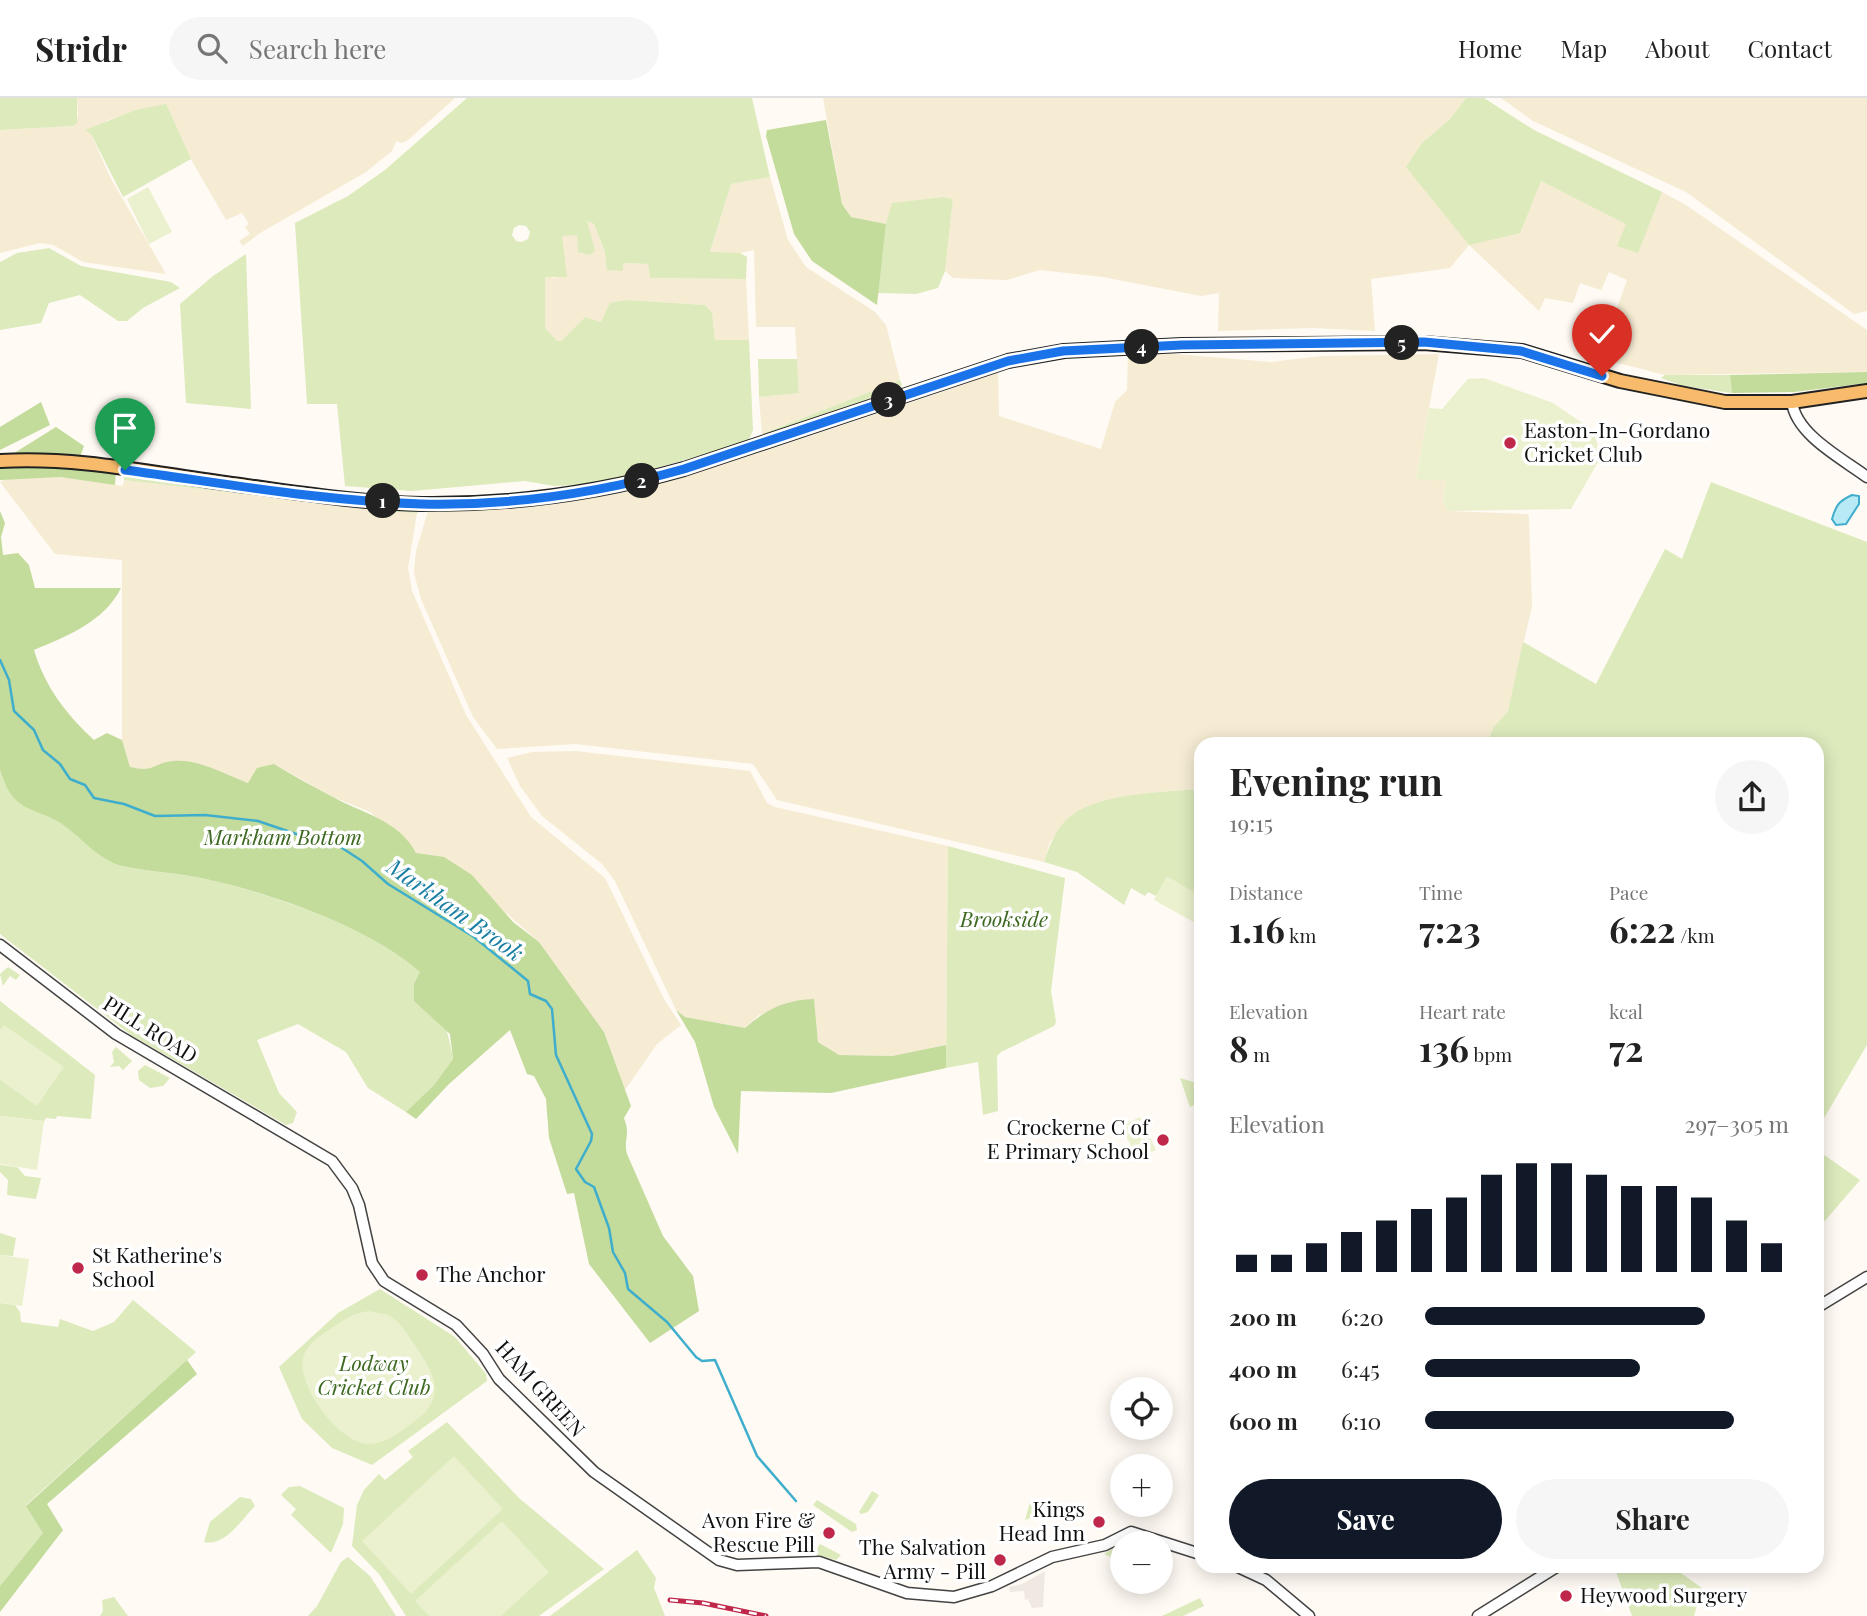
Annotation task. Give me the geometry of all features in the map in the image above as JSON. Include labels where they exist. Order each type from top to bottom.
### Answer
[{"type":"main road","points":[[0,461],[62,461],[421,504],[525,499],[631,484],[684,469],[1008,361],[1063,351],[1182,345],[1424,342],[1509,350],[1620,382],[1714,400],[1792,402],[1867,391]]},
{"type":"street","points":[[1792,402],[1793,410],[1808,432],[1867,477]]},
{"type":"street","name":"PILL ROAD","points":[[0,945],[116,1034],[290,1133]]},
{"type":"street","name":"HAM GREEN","points":[[290,1133],[331,1161],[344,1175],[359,1205],[372,1263],[384,1281],[456,1325],[499,1378],[594,1472],[704,1552],[726,1563],[802,1561],[838,1568],[907,1593],[935,1598],[954,1597],[985,1588],[1052,1558],[1105,1545],[1126,1533],[1138,1533],[1194,1552]]},
{"type":"street","points":[[1824,1303],[1867,1277]]},
{"type":"street","points":[[1251,1573],[1266,1580],[1309,1616]]},
{"type":"street","points":[[1478,1616],[1547,1573]]},
{"type":"shaded area","points":[[77,98],[455,98],[408,140],[402,143],[396,141],[392,151],[366,172],[260,233],[243,246],[239,241],[250,234],[245,227],[249,224],[242,213],[226,220],[181,142],[166,105],[108,120],[91,134],[110,177],[166,274],[83,262],[53,245],[40,243],[0,253],[0,130],[73,126],[78,115]]},
{"type":"shaded area","points":[[823,98],[1466,98],[1450,119],[1422,143],[1442,209],[1469,245],[1450,268],[1371,279],[1375,331],[1313,328],[1218,331],[1219,293],[1201,296],[1103,277],[1040,270],[1007,280],[953,278],[945,271],[953,199],[943,197],[893,203],[886,224],[851,217],[842,204]]},
{"type":"shaded area","points":[[1501,98],[1867,98],[1867,311],[1854,314],[1686,192],[1533,121]]},
{"type":"shaded area","points":[[770,177],[788,240],[806,267],[875,312],[886,325],[900,380],[762,434],[759,397],[799,393],[795,327],[756,327],[754,250],[710,253],[731,184]]},
{"type":"shaded area","points":[[1541,181],[1627,224],[1637,253],[1662,192],[1686,205],[1867,330],[1867,372],[1665,375],[1599,358],[1627,280],[1609,272],[1601,290],[1580,283],[1573,303],[1545,298],[1539,311],[1469,245]]},
{"type":"shaded area","points":[[587,221],[594,224],[605,252],[622,263],[648,264],[650,278],[746,279],[749,340],[715,340],[713,321],[705,305],[627,300],[610,304],[601,322],[585,317],[561,341],[556,341],[545,328],[545,276],[556,278],[562,257],[561,236],[577,234],[587,226]]},
{"type":"shaded area","points":[[1128,354],[1176,354],[1271,362],[1321,356],[1439,354],[1416,478],[1446,481],[1443,503],[1448,511],[1528,514],[1529,519],[1532,606],[1508,711],[1493,728],[1490,737],[1194,737],[1194,789],[1148,793],[1095,805],[1072,815],[1050,842],[1044,862],[777,800],[753,764],[575,744],[497,749],[473,717],[421,599],[414,573],[416,551],[428,511],[527,507],[634,491],[731,462],[951,389],[998,370],[999,416],[1101,449],[1115,402],[1127,390]]},
{"type":"shaded area","points":[[60,477],[123,486],[124,480],[417,513],[408,568],[412,591],[466,715],[531,817],[605,878],[664,999],[681,1025],[657,1044],[625,1090],[604,1032],[539,942],[495,903],[416,853],[370,812],[333,797],[274,764],[248,783],[196,763],[171,761],[148,771],[130,767],[122,740],[122,560],[55,554],[0,482],[6,478]]},
{"type":"shaded area","points":[[575,751],[750,771],[767,803],[775,807],[948,846],[946,1045],[892,1056],[839,1055],[818,1042],[814,1000],[759,1015],[745,1028],[685,1017],[676,1010],[615,881],[602,864],[542,816],[520,786],[507,758],[532,752]]},
{"type":"shaded area","points":[[1045,1571],[1043,1607],[1032,1608],[1028,1599],[1025,1600],[1024,1591],[1010,1592],[1009,1587],[1022,1584]]},
{"type":"green space","points":[[0,98],[77,98],[77,123],[73,126],[0,130]]},
{"type":"green space","points":[[467,98],[752,98],[770,177],[731,184],[710,252],[740,253],[747,257],[746,279],[650,278],[648,264],[623,263],[623,271],[607,270],[605,252],[594,224],[587,221],[595,251],[590,255],[578,252],[577,235],[562,236],[567,277],[545,277],[545,328],[557,341],[561,341],[585,317],[601,322],[610,303],[627,300],[705,305],[712,313],[715,340],[749,340],[753,430],[748,442],[628,476],[577,485],[555,486],[525,481],[412,491],[345,486],[337,404],[307,404],[295,223],[348,196],[385,170]],"holes":[[[519,225],[526,226],[530,232],[528,239],[516,241],[512,235],[514,228]]]},
{"type":"green space","points":[[1466,98],[1484,98],[1534,130],[1662,192],[1638,253],[1617,246],[1626,224],[1541,181],[1520,233],[1469,245],[1406,167],[1422,143],[1450,119]]},
{"type":"green space","points":[[166,104],[191,159],[123,197],[91,134],[85,130],[136,110]]},
{"type":"green space","points":[[826,120],[842,204],[851,217],[886,224],[877,305],[812,261],[794,234],[766,136],[767,130]]},
{"type":"green space","points":[[148,187],[172,232],[149,244],[127,199]]},
{"type":"green space","points":[[943,197],[953,199],[945,271],[938,288],[916,294],[878,293],[886,224],[892,203]]},
{"type":"green space","points":[[49,248],[81,266],[171,282],[180,288],[143,308],[127,321],[118,321],[80,295],[49,303],[41,323],[0,330],[0,262],[17,253]]},
{"type":"green space","points":[[246,254],[251,409],[186,403],[180,304],[213,276]]},
{"type":"green space","points":[[758,359],[797,359],[799,393],[759,397]]},
{"type":"green space","points":[[1867,372],[1867,383],[1794,392],[1732,393],[1730,375]]},
{"type":"green space","points":[[1665,375],[1730,375],[1732,393],[1683,386],[1661,378]]},
{"type":"green space","name":"Easton-In-Gordano Cricket Club","points":[[1484,378],[1553,403],[1591,429],[1597,437],[1598,462],[1571,509],[1448,511],[1443,503],[1446,481],[1416,479],[1429,408],[1442,409],[1468,379]]},
{"type":"green space","points":[[900,380],[902,385],[899,388],[771,434],[762,434]]},
{"type":"green space","points":[[41,402],[50,425],[0,450],[0,427]]},
{"type":"green space","points":[[56,427],[84,446],[80,457],[11,455]]},
{"type":"green space","points":[[41,462],[116,472],[115,485],[60,477],[0,480],[0,467]]},
{"type":"green space","points":[[124,473],[417,508],[419,511],[401,512],[124,480]]},
{"type":"green space","points":[[1711,482],[1867,542],[1867,1045],[1824,1118],[1824,737],[1490,737],[1493,728],[1508,711],[1523,642],[1596,684],[1665,549],[1682,559]]},
{"type":"green space","name":"Markham Bottom","points":[[0,511],[5,523],[1,537],[3,555],[18,553],[29,565],[35,588],[121,588],[114,600],[95,619],[34,650],[44,676],[58,699],[94,740],[107,733],[122,740],[130,767],[138,769],[173,761],[192,762],[248,783],[257,768],[274,764],[390,825],[409,842],[416,853],[444,857],[472,875],[513,922],[539,942],[604,1032],[631,1106],[624,1118],[627,1154],[663,1236],[693,1276],[699,1311],[650,1343],[589,1264],[574,1193],[567,1194],[549,1138],[546,1099],[534,1076],[527,1074],[510,1030],[449,1084],[416,1119],[406,1112],[434,1085],[453,1059],[450,1034],[414,1001],[414,984],[420,972],[400,956],[348,927],[260,893],[206,879],[113,863],[96,853],[57,821],[24,806],[12,796],[0,770]]},
{"type":"green space","points":[[0,770],[11,791],[22,802],[65,826],[96,853],[113,863],[206,879],[256,893],[319,914],[379,942],[402,956],[419,971],[431,990],[445,1025],[453,1059],[434,1085],[406,1112],[368,1088],[346,1052],[298,1024],[257,1040],[279,1093],[297,1112],[293,1123],[286,1125],[131,1035],[0,934]]},
{"type":"green space","points":[[1194,790],[1194,893],[1167,877],[1156,896],[1148,892],[1145,896],[1131,888],[1124,905],[1077,872],[1044,862],[1058,830],[1072,815],[1100,802]]},
{"type":"green space","name":"Brookside","points":[[948,846],[1065,878],[1051,991],[1056,1022],[1054,1026],[997,1056],[998,1111],[983,1115],[978,1062],[946,1068]]},
{"type":"green space","points":[[1167,876],[1194,892],[1194,922],[1154,900]]},
{"type":"green space","points":[[8,967],[20,975],[16,980],[10,976],[3,986],[0,974]]},
{"type":"green space","points":[[814,999],[818,1042],[839,1055],[892,1056],[946,1045],[946,1068],[831,1093],[741,1091],[738,1154],[714,1107],[695,1042],[676,1010],[685,1017],[745,1028],[777,1007],[794,1001]]},
{"type":"green space","points":[[0,1001],[95,1075],[91,1119],[57,1116],[56,1119],[46,1118],[44,1121],[0,1116]]},
{"type":"green space","points":[[4,1025],[64,1067],[37,1106],[0,1080],[0,1030]]},
{"type":"green space","points":[[116,1047],[132,1061],[123,1070],[119,1066],[110,1067],[114,1062],[112,1052]]},
{"type":"green space","points":[[145,1065],[170,1078],[163,1086],[150,1088],[139,1080],[138,1071]]},
{"type":"green space","points":[[1180,1078],[1194,1082],[1194,1105],[1190,1107]]},
{"type":"green space","points":[[0,1116],[44,1121],[37,1170],[0,1164]]},
{"type":"green space","points":[[1140,1117],[1156,1150],[1137,1158],[1121,1126]]},
{"type":"green space","points":[[1824,1155],[1860,1180],[1824,1222]]},
{"type":"green space","points":[[0,1165],[17,1167],[25,1176],[41,1178],[36,1199],[7,1195],[8,1180],[0,1172]]},
{"type":"green space","points":[[0,1233],[16,1238],[13,1256],[0,1255]]},
{"type":"green space","points":[[0,1255],[29,1259],[22,1306],[0,1303]]},
{"type":"green space","name":"Lodway Cricket Club","points":[[380,1289],[455,1337],[486,1374],[487,1381],[372,1465],[332,1448],[302,1419],[279,1367],[338,1313]]},
{"type":"green space","points":[[133,1300],[196,1352],[26,1505],[43,1533],[0,1586],[0,1303],[15,1305],[20,1312],[21,1322],[58,1327],[60,1319],[93,1331],[114,1322]]},
{"type":"green space","points":[[369,1311],[390,1316],[404,1328],[432,1374],[435,1393],[425,1412],[415,1421],[388,1439],[368,1444],[345,1434],[322,1411],[307,1383],[303,1358],[314,1340],[349,1317]]},
{"type":"green space","points":[[187,1360],[197,1374],[47,1504],[63,1530],[0,1612],[0,1586],[43,1533],[26,1506]]},
{"type":"green space","points":[[447,1422],[519,1498],[604,1569],[539,1616],[406,1616],[379,1574],[352,1546],[357,1505],[364,1490],[379,1474],[385,1480],[413,1457],[408,1451]]},
{"type":"green space","points":[[454,1456],[503,1509],[411,1594],[362,1541]]},
{"type":"green space","points":[[300,1486],[344,1508],[343,1524],[331,1553],[291,1515],[296,1509],[281,1495],[289,1487]]},
{"type":"green space","points":[[872,1491],[879,1495],[868,1512],[861,1514],[859,1512]]},
{"type":"green space","points":[[240,1497],[251,1499],[255,1506],[226,1536],[212,1542],[204,1542],[210,1522]]},
{"type":"green space","points":[[817,1500],[856,1524],[857,1530],[852,1532],[813,1505]]},
{"type":"green space","points":[[1030,1502],[1042,1507],[1045,1513],[1025,1520]]},
{"type":"green space","points":[[502,1521],[549,1572],[501,1616],[429,1616],[415,1601]]},
{"type":"green space","points":[[820,1544],[841,1555],[836,1560],[814,1554]]},
{"type":"green space","points":[[637,1550],[656,1578],[654,1588],[665,1616],[550,1616]]},
{"type":"green space","points":[[348,1557],[370,1576],[396,1616],[308,1616],[317,1606],[341,1562]]},
{"type":"green space","points":[[1617,1573],[1681,1573],[1702,1588],[1694,1616],[1632,1616]]},
{"type":"green space","points":[[114,1597],[128,1616],[100,1616],[103,1611],[102,1600]]},
{"type":"green space","points":[[1200,1598],[1204,1606],[1183,1616],[1162,1616]]},
{"type":"water","points":[[1852,495],[1859,496],[1859,504],[1846,524],[1836,525],[1832,519],[1837,507]]},
{"type":"waterway","name":"Markham Brook","points":[[0,660],[9,680],[14,711],[34,730],[43,750],[60,764],[70,779],[85,785],[94,798],[124,804],[155,816],[205,815],[258,821],[302,836],[333,842],[362,861],[388,884],[474,937],[528,981],[530,994],[546,1001],[552,1009],[556,1055],[592,1134],[576,1169],[585,1182],[594,1187],[609,1228],[613,1252],[625,1273],[628,1289],[667,1322],[696,1357],[702,1361],[715,1360],[757,1456],[796,1501]]},
{"type":"railway","points":[[670,1600],[703,1603],[766,1616]]},
{"type":"place","name":"Easton-In-Gordano Cricket Club","points":[[1510,443]]},
{"type":"place","name":"Crockerne C of E Primary School","points":[[1163,1140]]},
{"type":"place","name":"St Katherine's School","points":[[78,1268]]},
{"type":"place","name":"The Anchor","points":[[422,1275]]},
{"type":"place","name":"Kings Head Inn","points":[[1099,1522]]},
{"type":"place","name":"Avon Fire & Rescue Pill","points":[[829,1533]]},
{"type":"place","name":"The Salvation Army - Pill","points":[[1000,1560]]},
{"type":"place","name":"Heywood Surgery","points":[[1566,1596]]},
{"type":"route","points":[[125,470],[421,504],[525,499],[588,492],[631,484],[737,453],[913,391],[1008,361],[1063,351],[1182,345],[1424,342],[1521,351],[1602,376]]}]
